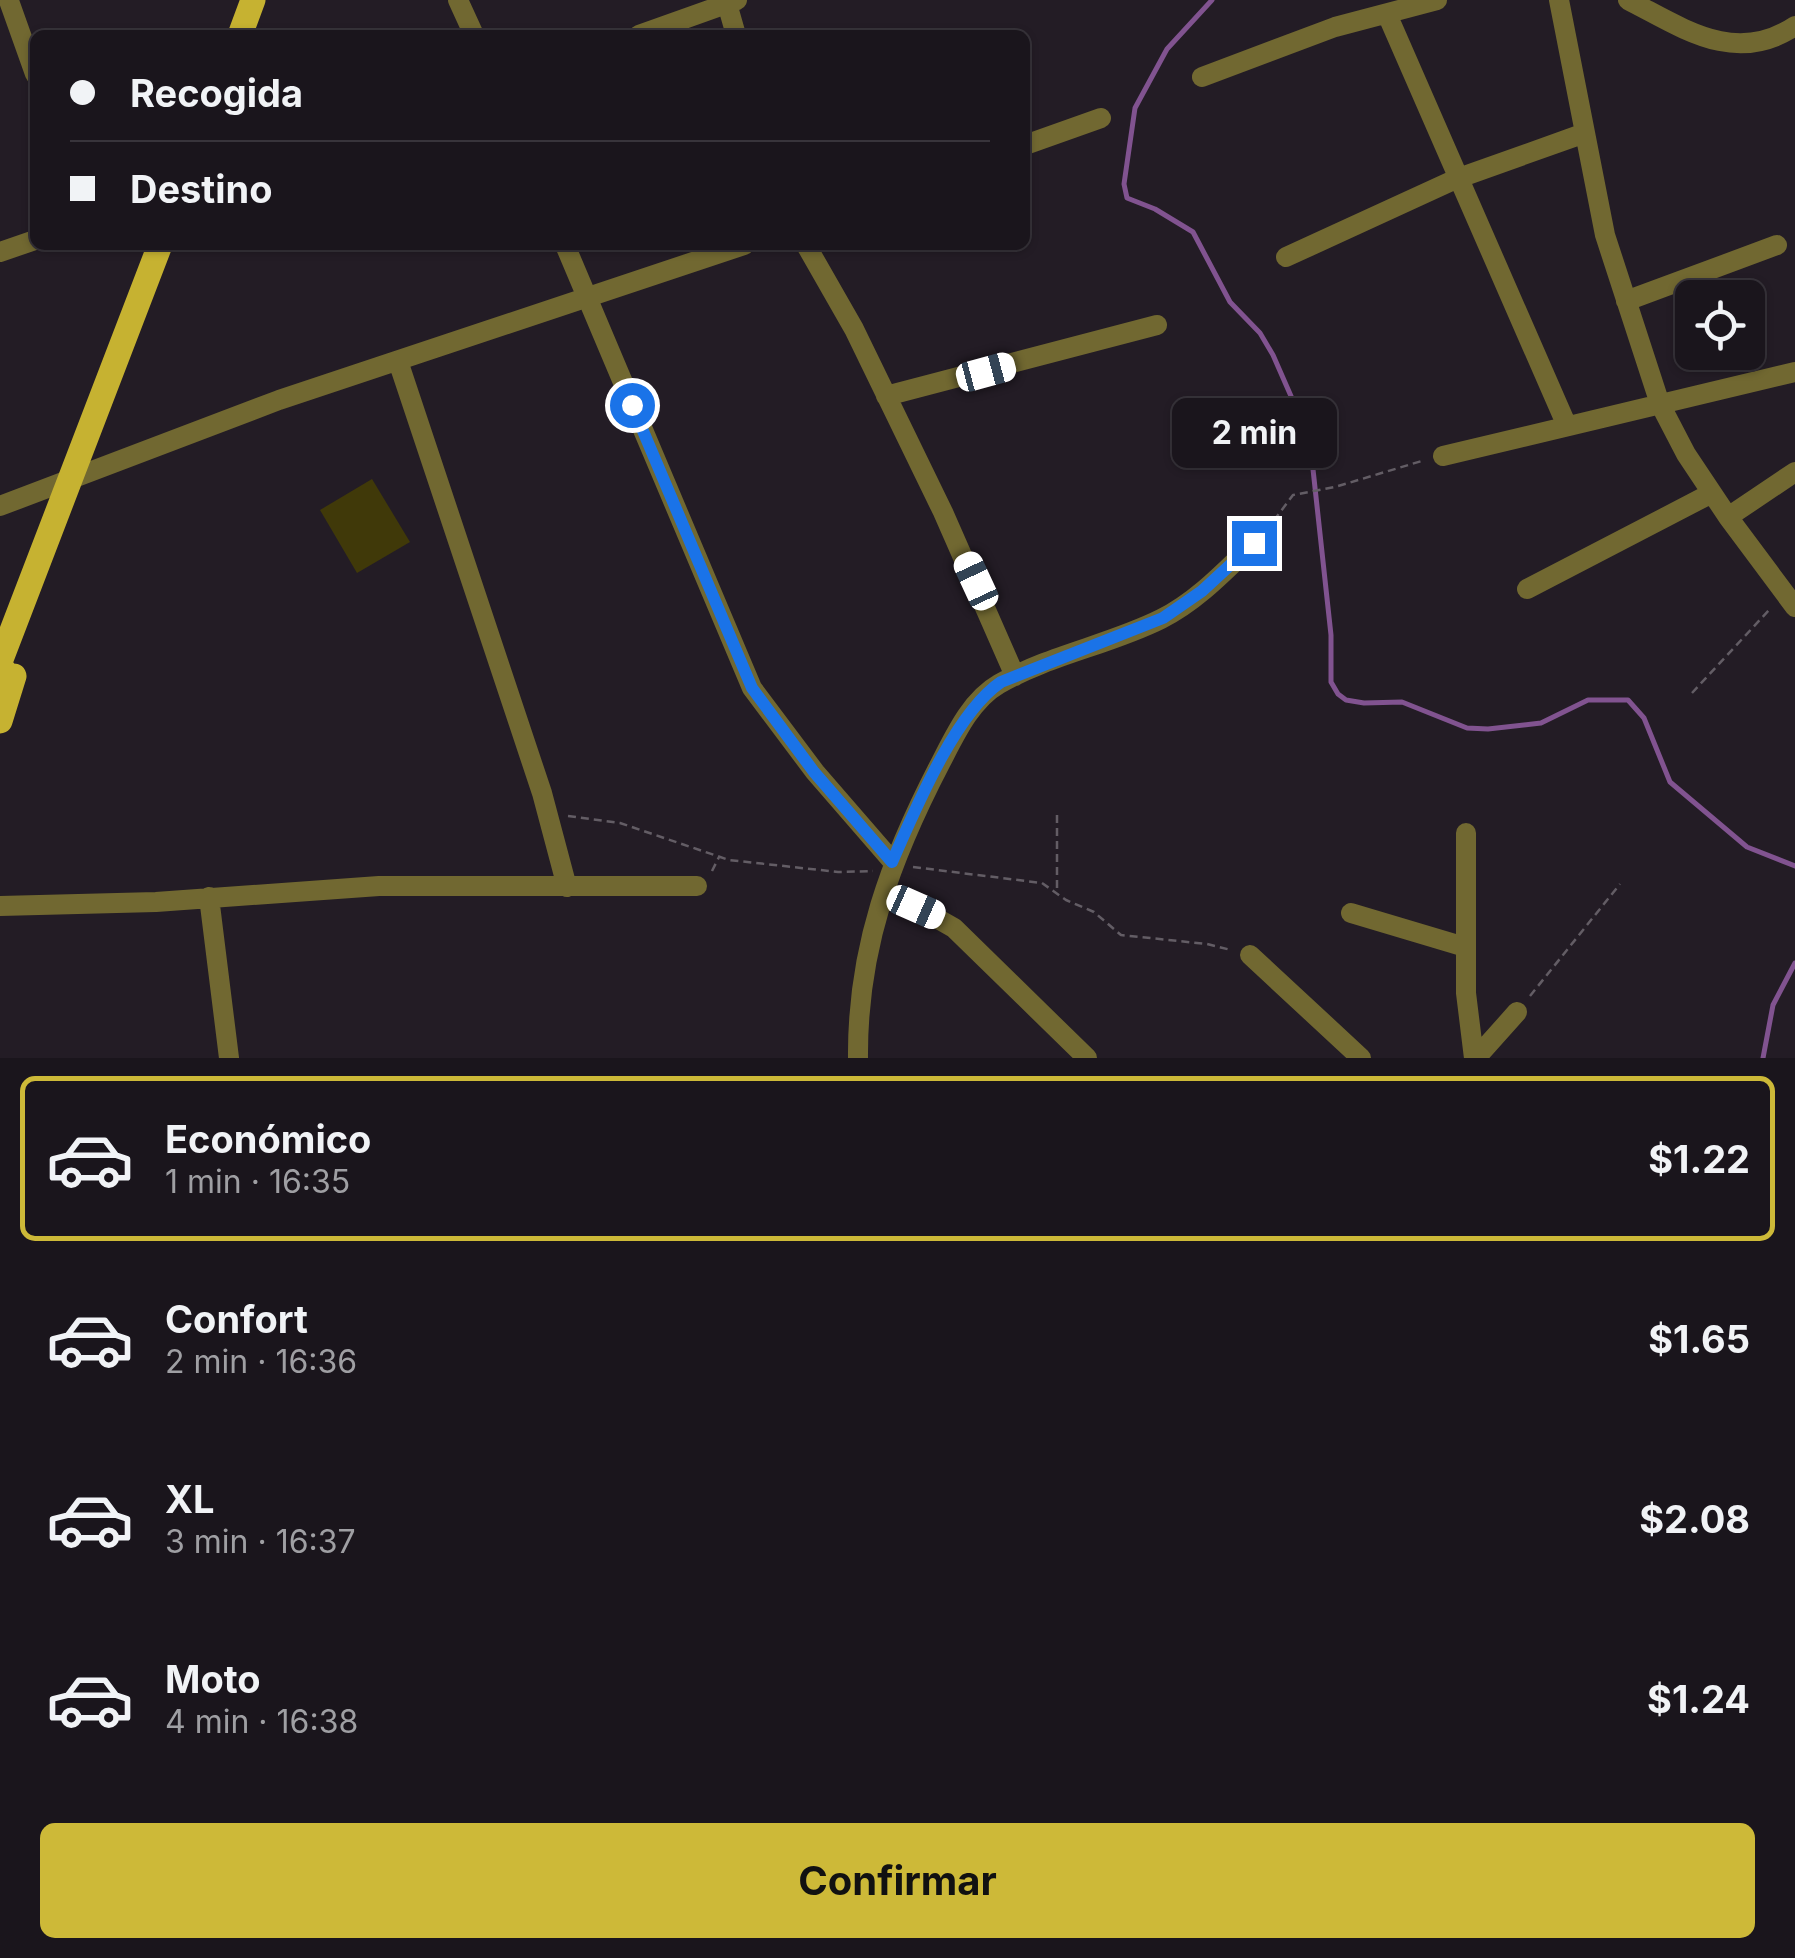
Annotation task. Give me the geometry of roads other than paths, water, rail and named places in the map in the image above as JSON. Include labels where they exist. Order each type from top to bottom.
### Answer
[{"type":"main road","points":[[242,30],[253,0]]},
{"type":"main road","points":[[10,690],[0,662],[158,250]]},
{"type":"main road","points":[[0,720],[59,513]]},
{"type":"street","points":[[458,0],[472,30]]},
{"type":"street","points":[[1202,77],[1304,38],[1437,0]]},
{"type":"street","points":[[1559,0],[1605,236],[1660,404],[1686,454],[1728,518],[1790,600]]},
{"type":"street","points":[[1628,0],[1719,42],[1746,45],[1769,41],[1795,26]]},
{"type":"street","points":[[652,30],[730,1],[735,30]]},
{"type":"street","points":[[8,2],[30,61]]},
{"type":"street","points":[[1387,14],[1567,426]]},
{"type":"street","points":[[1030,143],[1101,118]]},
{"type":"street","points":[[1286,257],[1456,179],[1585,132]]},
{"type":"street","points":[[0,252],[30,242]]},
{"type":"street","points":[[1626,302],[1776,245]]},
{"type":"street","points":[[567,250],[752,688],[814,772],[892,862]]},
{"type":"street","points":[[0,506],[278,400],[729,250]]},
{"type":"street","points":[[809,250],[854,329],[976,581],[1015,676]]},
{"type":"street","points":[[886,396],[1157,325]]},
{"type":"street","points":[[398,362],[547,813],[567,887]]},
{"type":"street","points":[[1443,456],[1795,372]]},
{"type":"street","points":[[1728,518],[1795,472]]},
{"type":"street","points":[[1527,589],[1712,493]]},
{"type":"street","points":[[858,1058],[862,982],[892,862],[945,754],[975,704],[988,691],[1015,676],[1163,618],[1202,591],[1254,543]]},
{"type":"street","points":[[1466,833],[1468,1028],[1481,1056],[1517,1012]]},
{"type":"street","points":[[0,906],[138,902],[378,886],[697,886]]},
{"type":"street","points":[[209,897],[229,1058]]},
{"type":"street","points":[[883,899],[916,907],[954,928],[1087,1058]]},
{"type":"street","points":[[1351,913],[1466,947]]},
{"type":"street","points":[[1250,955],[1362,1058]]},
{"type":"waterway","points":[[1212,0],[1167,49],[1135,108],[1124,184],[1127,198],[1155,209],[1193,232],[1230,302],[1260,333],[1273,355],[1301,419],[1312,460],[1331,635],[1331,682],[1338,694],[1346,700],[1364,703],[1402,702],[1467,728],[1488,729],[1541,723],[1588,700],[1628,700],[1644,718],[1670,782],[1747,847],[1795,866]]},
{"type":"waterway","points":[[1763,1058],[1773,1005],[1795,963]]}]
